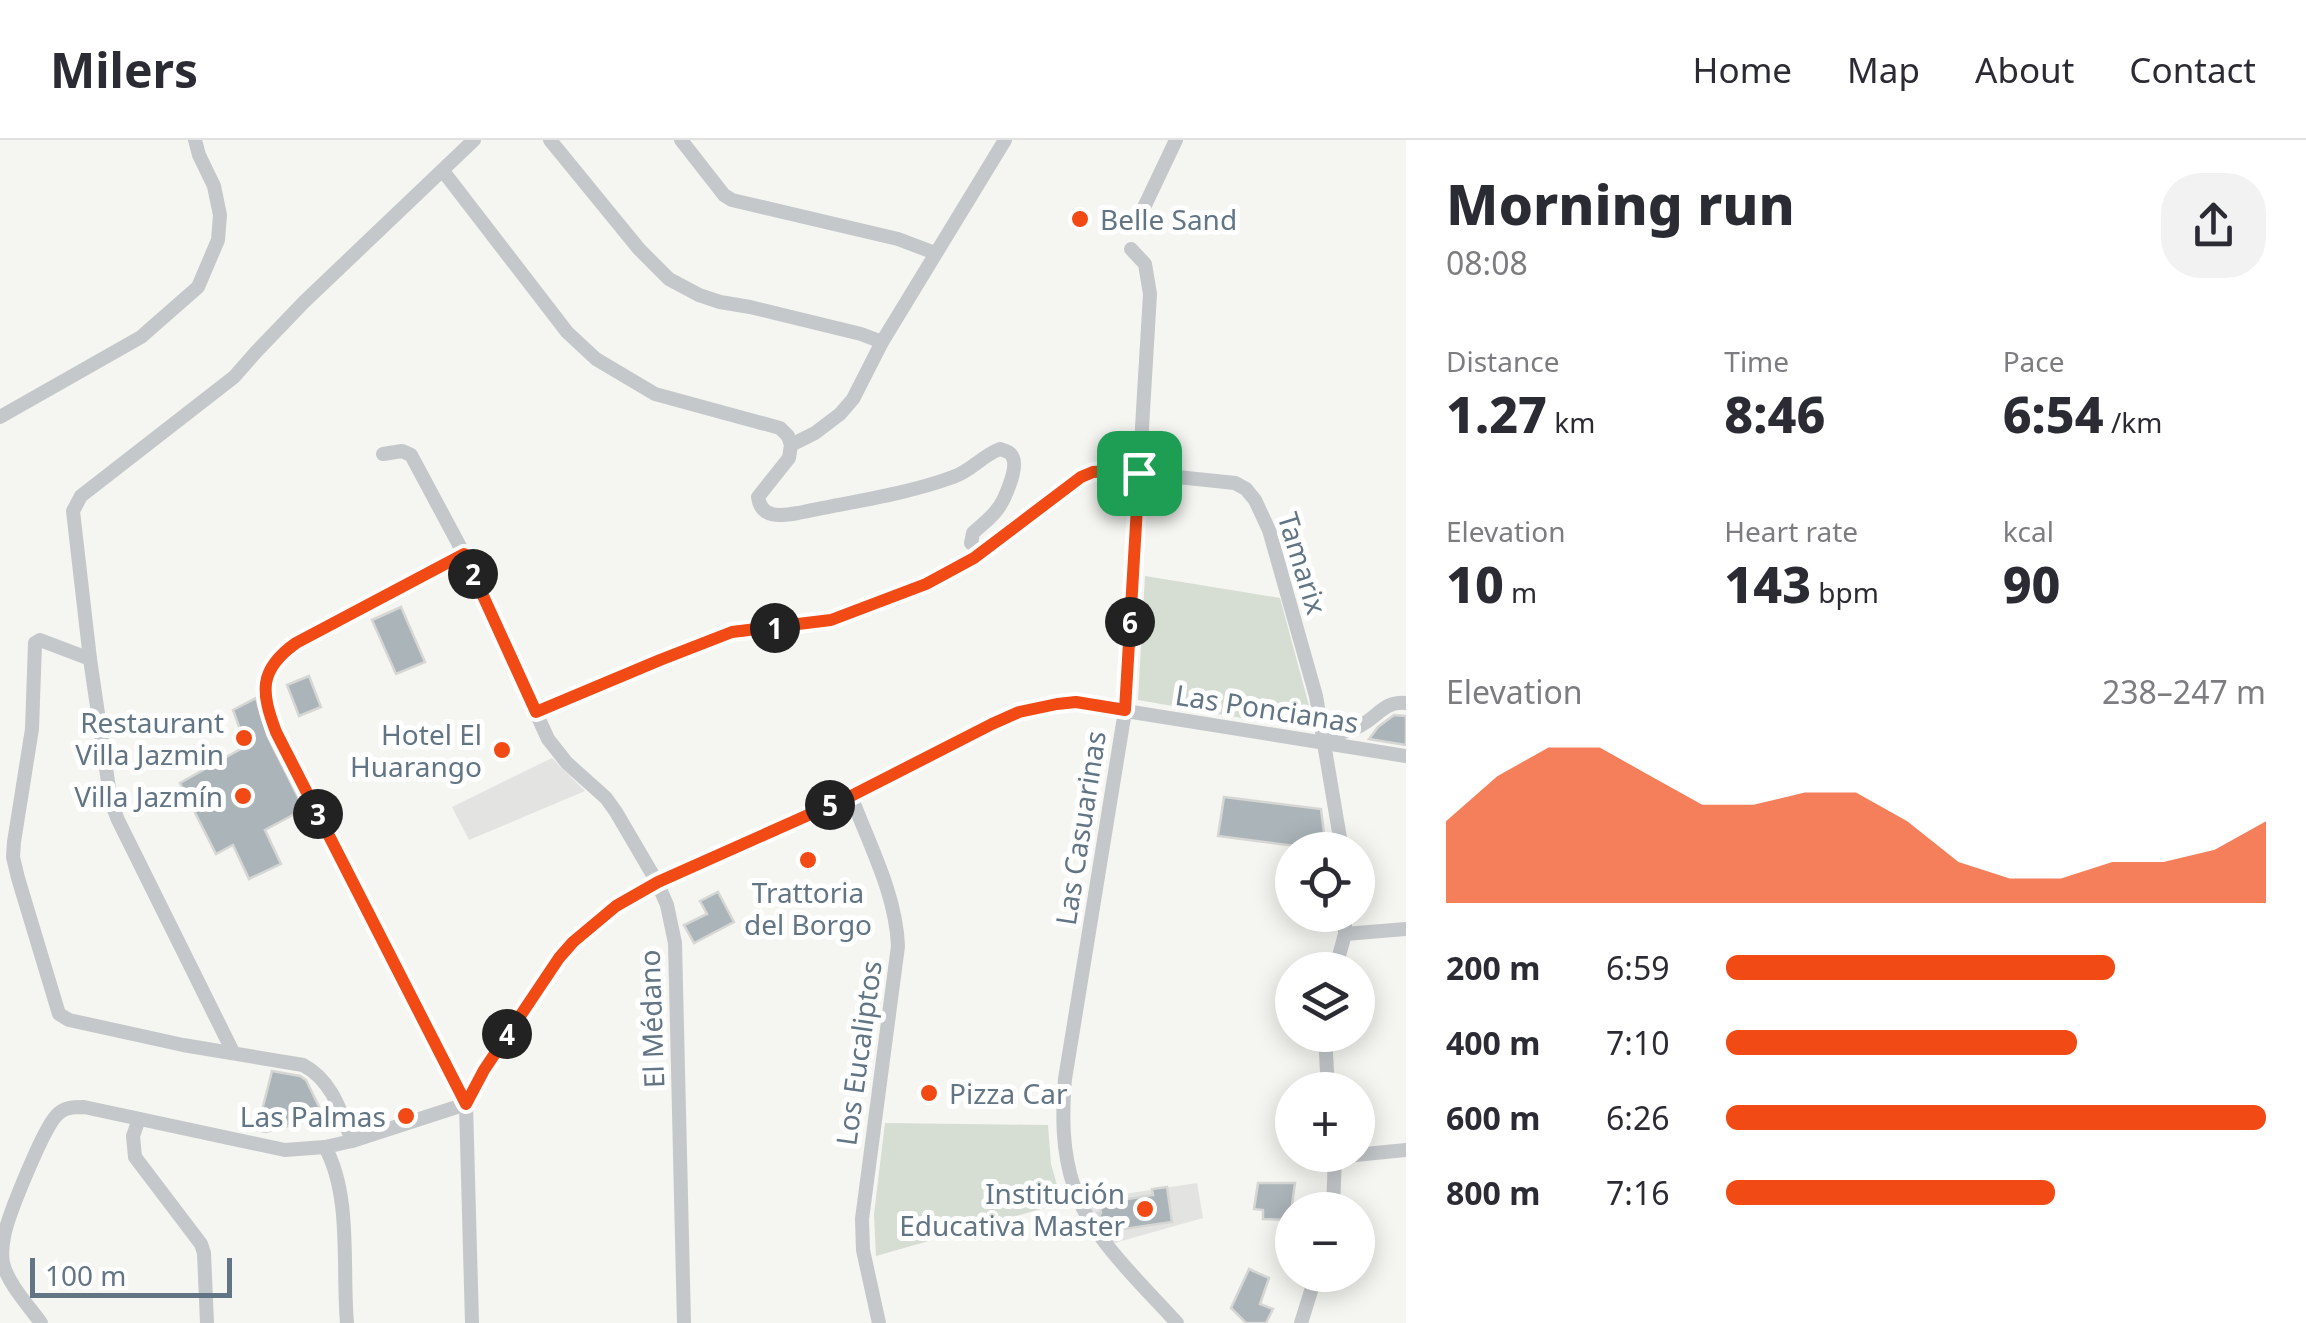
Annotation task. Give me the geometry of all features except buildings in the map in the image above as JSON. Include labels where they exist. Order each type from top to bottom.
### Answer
[{"type":"street","points":[[0,417],[141,338],[198,287],[218,240],[220,215],[214,186],[194,140]]},
{"type":"street","points":[[233,1052],[111,802],[90,658],[75,503],[234,377],[304,302],[474,140]]},
{"type":"street","points":[[550,140],[639,249],[669,279],[720,302],[750,306],[882,342]]},
{"type":"street","points":[[682,140],[732,200],[898,239],[935,253]]},
{"type":"street","points":[[791,445],[815,433],[852,399],[882,342],[1005,140]]},
{"type":"street","points":[[1138,220],[1176,140]]},
{"type":"street","points":[[443,171],[567,332],[596,360],[655,394],[780,428],[788,436],[789,458],[758,497],[759,506],[768,514],[783,516],[912,488],[957,476],[990,452],[1008,452],[1014,458],[1014,469],[1004,500],[972,533],[972,543],[982,552]]},
{"type":"street","name":"Las Casuarinas","points":[[1131,249],[1145,264],[1150,294],[1125,710],[1064,1079],[1062,1116],[1074,1190],[1084,1210],[1115,1253],[1176,1323]]},
{"type":"street","name":"El Médano","points":[[383,454],[402,451],[411,455],[464,554],[548,740],[606,798],[658,882],[667,905],[675,943],[684,1323]]},
{"type":"street","name":"Tamarix","points":[[536,712],[732,632],[831,620],[926,584],[982,552],[1093,472],[1218,480],[1246,490],[1263,513],[1269,530],[1316,696],[1339,832]]},
{"type":"street","points":[[464,554],[296,643],[275,660],[264,689],[276,732],[466,1104],[472,1323]]},
{"type":"street","points":[[90,658],[48,642],[35,643],[32,729],[13,857],[59,1014],[69,1020],[184,1045],[286,1061],[313,1071],[334,1098],[352,1141]]},
{"type":"street","name":"Las Poncianas","points":[[466,1104],[484,1070],[559,958],[616,906],[658,882],[851,796],[1019,712],[1076,702],[1324,739],[1406,756]]},
{"type":"street","points":[[1324,739],[1364,724],[1388,704],[1406,703]]},
{"type":"street","name":"Los Eucaliptos","points":[[851,796],[897,927],[898,946],[862,1219],[863,1250],[880,1323]]},
{"type":"street","points":[[1340,952],[1345,934],[1406,929]]},
{"type":"street","points":[[41,1323],[4,1265],[2,1248],[41,1144],[55,1117],[68,1107],[285,1150],[325,1148],[466,1104]]},
{"type":"street","points":[[139,1119],[133,1136],[135,1157],[201,1244],[207,1323]]},
{"type":"street","points":[[325,1148],[332,1160],[340,1198],[347,1323]]},
{"type":"street","points":[[1375,1153],[1406,1150]]},
{"type":"street","points":[[1301,1323],[1311,1292]]},
{"type":"shaded area","points":[[1145,576],[1280,598],[1314,724],[1310,730],[1138,700]]},
{"type":"shaded area","points":[[552,758],[585,791],[469,840],[452,807]]},
{"type":"shaded area","points":[[885,1123],[1048,1125],[1051,1164],[1062,1203],[876,1256],[874,1214]]},
{"type":"shaded area","name":"Institución Educativa Master","points":[[1197,1183],[1203,1218],[1111,1244],[1084,1200]]},
{"type":"place","name":"Belle Sand","points":[[1080,219]]},
{"type":"place","name":"Restaurant Villa Jazmin","points":[[244,738]]},
{"type":"place","name":"Hotel El Huarango","points":[[502,750]]},
{"type":"place","name":"Villa Jazmín","points":[[243,796]]},
{"type":"place","name":"Trattoria del Borgo","points":[[808,860]]},
{"type":"place","name":"Pizza Car","points":[[929,1093]]},
{"type":"place","name":"Las Palmas","points":[[406,1116]]},
{"type":"place","name":"Institución Educativa Master","points":[[1145,1209]]},
{"type":"route","points":[[1093,472],[1139,473],[1125,710],[1076,702],[1019,712],[851,796],[658,882],[616,906],[573,942],[546,974],[466,1104],[276,732],[264,689],[270,669],[283,652],[464,554],[536,712],[732,632],[831,620],[895,597],[974,558],[1081,477],[1093,472]]}]
